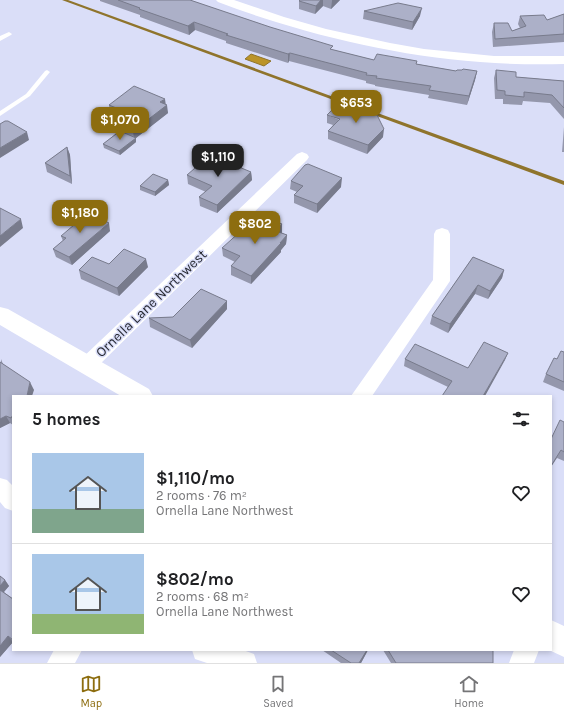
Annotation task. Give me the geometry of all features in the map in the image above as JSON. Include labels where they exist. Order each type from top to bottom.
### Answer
[{"type":"street","points":[[222,0],[241,3],[287,22],[342,37],[393,47],[439,55],[490,60],[539,62],[564,60]]},
{"type":"street","name":"Ornella Lane Northwest","points":[[87,365],[302,157]]},
{"type":"street","points":[[362,395],[441,282],[442,234]]},
{"type":"street","points":[[0,315],[139,395]]},
{"type":"street","points":[[0,487],[12,500]]},
{"type":"street","points":[[552,636],[564,642]]},
{"type":"street","points":[[59,663],[69,651]]},
{"type":"street","points":[[207,651],[244,663]]},
{"type":"street","points":[[521,663],[527,651]]},
{"type":"lane","points":[[0,39],[9,34]]},
{"type":"lane","points":[[0,114],[28,95],[47,72]]},
{"type":"shaded area","points":[[251,54],[271,61],[264,66],[245,59]]},
{"type":"building","points":[[118,0],[190,0],[270,27],[333,46],[330,49],[374,60],[377,54],[417,61],[416,64],[456,71],[463,69],[477,71],[469,96],[429,90],[431,86],[376,78],[377,76],[366,75],[367,73],[290,53],[288,54],[226,35],[228,34],[194,22],[188,26]]},
{"type":"building","points":[[321,0],[316,6],[299,1]]},
{"type":"building","points":[[398,3],[422,8],[413,22],[364,11]]},
{"type":"building","points":[[564,14],[564,34],[495,39],[494,23],[508,23],[512,31],[526,26],[520,16],[544,15],[547,20]]},
{"type":"building","points":[[496,70],[516,72],[516,77],[564,81],[564,108],[552,95],[524,92],[524,97],[505,95],[505,91],[497,90]]},
{"type":"building","points":[[134,86],[165,99],[160,102],[167,105],[133,131],[113,122],[126,112],[109,105]]},
{"type":"building","points":[[340,102],[377,115],[384,129],[368,145],[328,131],[340,119],[327,115]]},
{"type":"building","points":[[8,121],[27,132],[0,148],[0,124]]},
{"type":"building","points":[[120,131],[136,138],[119,151],[103,144]]},
{"type":"building","points":[[67,147],[70,176],[45,163]]},
{"type":"building","points":[[210,155],[251,172],[217,205],[199,197],[212,186],[187,175]]},
{"type":"building","points":[[308,164],[342,178],[317,204],[294,195],[303,186],[291,181],[305,165]]},
{"type":"building","points":[[153,174],[168,180],[155,192],[140,186]]},
{"type":"building","points":[[0,208],[21,219],[0,236]]},
{"type":"building","points":[[88,213],[109,223],[69,257],[53,249],[66,238],[61,236]]},
{"type":"building","points":[[266,218],[282,224],[276,231],[287,235],[251,276],[231,266],[240,256],[222,248],[252,221],[260,224]]},
{"type":"building","points":[[124,249],[146,259],[117,288],[79,270],[92,257],[109,264]]},
{"type":"building","points":[[473,257],[504,270],[490,291],[478,285],[450,324],[432,316]]},
{"type":"building","points":[[201,289],[227,301],[190,340],[149,318],[173,317]]},
{"type":"building","points":[[484,342],[508,353],[484,395],[443,395],[452,381],[405,359],[415,344],[468,368]]},
{"type":"building","points":[[561,351],[564,352],[564,382],[546,374],[554,358],[557,359]]},
{"type":"building","points":[[0,362],[30,382],[27,395],[12,395],[11,418],[6,416],[0,419]]},
{"type":"building","points":[[560,420],[564,422],[564,452],[561,450],[552,464],[552,437]]},
{"type":"building","points":[[0,576],[5,580],[0,586]]},
{"type":"building","points":[[0,590],[12,598],[12,639],[8,636],[0,646]]},
{"type":"building","points":[[333,651],[366,651],[359,663],[351,663]]},
{"type":"building","points":[[389,651],[493,651],[493,663],[396,663]]},
{"type":"waterway","points":[[64,0],[564,183]]}]
